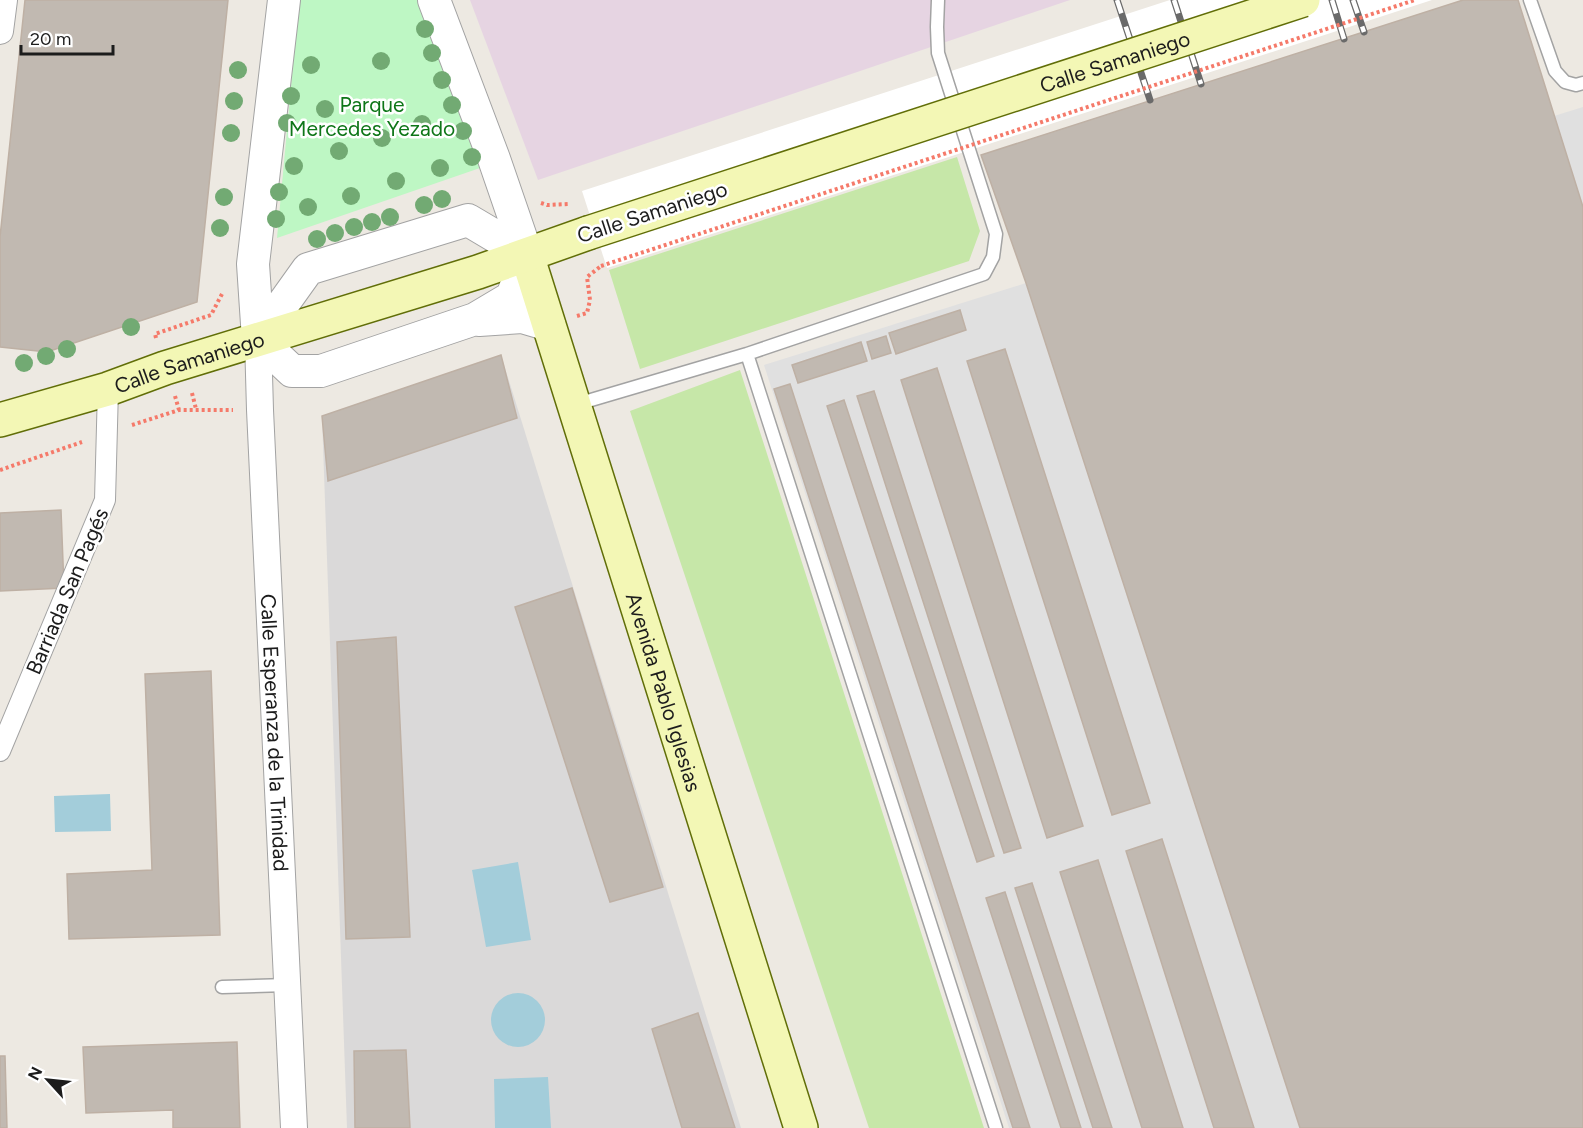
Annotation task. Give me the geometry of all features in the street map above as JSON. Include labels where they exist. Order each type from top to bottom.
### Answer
[{"type":"main road","name":"Calle Samaniego","points":[[0,420],[108,389],[165,368],[527,255],[588,233],[1303,0]]},
{"type":"main road","name":"Avenida Pablo Iglesias","points":[[527,255],[560,321],[573,405],[801,1128]]},
{"type":"street","points":[[0,31],[4,0]]},
{"type":"street","points":[[284,0],[253,264],[258,339],[292,371],[321,371],[472,321],[512,297],[527,255],[490,148],[434,0]]},
{"type":"street","points":[[258,339],[308,269],[468,220],[527,255]]},
{"type":"street","points":[[472,321],[522,317],[560,321]]},
{"type":"street","name":"Calle Esperanza de la Trinidad","points":[[258,339],[294,1128]]},
{"type":"street","name":"Barriada San Pagés","points":[[0,751],[105,500],[108,389]]},
{"type":"lane","points":[[573,405],[747,354],[984,274],[993,258],[996,234],[938,53],[938,0]]},
{"type":"lane","points":[[1530,0],[1555,71],[1565,82],[1576,85],[1583,83]]},
{"type":"lane","points":[[747,354],[996,1128]]},
{"type":"lane","points":[[222,987],[287,985]]},
{"type":"path","points":[[560,321],[587,313],[590,300],[587,277],[601,266],[1415,0]]},
{"type":"path","points":[[540,202],[547,205],[574,203]]},
{"type":"path","points":[[155,334],[210,315],[225,290]]},
{"type":"path","points":[[192,393],[196,410]]},
{"type":"path","points":[[175,398],[179,410],[235,410]]},
{"type":"shaded area","points":[[470,0],[1070,0],[538,180]]},
{"type":"shaded area","points":[[1583,107],[1583,207],[1554,116]]},
{"type":"shaded area","points":[[1026,283],[1300,1128],[1009,1128],[764,365]]},
{"type":"shaded area","points":[[501,355],[741,1128],[347,1128],[322,416]]},
{"type":"green space","name":"Parque Mercedes Yezado","points":[[299,0],[418,0],[480,168],[277,238]]},
{"type":"green space","points":[[957,157],[980,231],[969,261],[640,369],[609,270]]},
{"type":"green space","points":[[740,370],[984,1128],[869,1128],[630,411]]},
{"type":"water","points":[[110,794],[111,831],[55,832],[54,796]]},
{"type":"water","points":[[518,862],[531,940],[486,947],[472,870]]},
{"type":"water","points":[[518,993],[528,995],[537,1001],[543,1010],[545,1020],[543,1030],[537,1039],[528,1045],[518,1047],[508,1045],[499,1039],[493,1030],[491,1020],[493,1010],[499,1001],[508,995]]},
{"type":"water","points":[[548,1077],[551,1128],[495,1128],[494,1079]]},
{"type":"pier","points":[[1170,0],[1432,0],[607,268],[582,191]]},
{"type":"building","points":[[25,0],[228,0],[197,302],[47,352],[0,347],[0,237]]},
{"type":"building","points":[[1463,0],[1518,0],[1583,207],[1583,1128],[1300,1128],[1026,283],[981,155]]},
{"type":"building","points":[[960,310],[966,330],[896,354],[889,333]]},
{"type":"building","points":[[886,336],[891,353],[872,359],[867,342]]},
{"type":"building","points":[[861,342],[867,361],[798,383],[792,365]]},
{"type":"building","points":[[1005,349],[1150,803],[1112,815],[967,361]]},
{"type":"building","points":[[501,355],[517,418],[328,481],[322,416]]},
{"type":"building","points":[[937,368],[1083,826],[1047,838],[901,380]]},
{"type":"building","points":[[790,384],[1030,1128],[1013,1128],[774,389]]},
{"type":"building","points":[[874,391],[1021,848],[1004,853],[857,396]]},
{"type":"building","points":[[844,400],[994,856],[977,862],[827,406]]},
{"type":"building","points":[[61,510],[64,588],[0,591],[0,513]]},
{"type":"building","points":[[572,588],[663,887],[610,902],[515,607]]},
{"type":"building","points":[[396,637],[410,937],[346,939],[337,642]]},
{"type":"building","points":[[211,671],[220,935],[69,939],[67,874],[152,870],[145,674]]},
{"type":"building","points":[[1162,839],[1254,1128],[1214,1128],[1126,851]]},
{"type":"building","points":[[1098,860],[1183,1128],[1142,1128],[1060,872]]},
{"type":"building","points":[[1032,883],[1112,1128],[1093,1128],[1015,888]]},
{"type":"building","points":[[1005,892],[1081,1128],[1061,1128],[986,898]]},
{"type":"building","points":[[698,1013],[735,1128],[682,1128],[652,1029]]},
{"type":"building","points":[[237,1042],[240,1128],[173,1128],[173,1110],[86,1113],[83,1047]]},
{"type":"building","points":[[406,1050],[410,1128],[355,1128],[354,1051]]},
{"type":"building","points":[[0,1056],[5,1056],[7,1128],[0,1128]]},
{"type":"railway","points":[[1117,0],[1150,100]]},
{"type":"railway","points":[[1174,0],[1201,84]]},
{"type":"railway","points":[[1332,0],[1344,39]]},
{"type":"railway","points":[[1353,0],[1364,32]]}]
